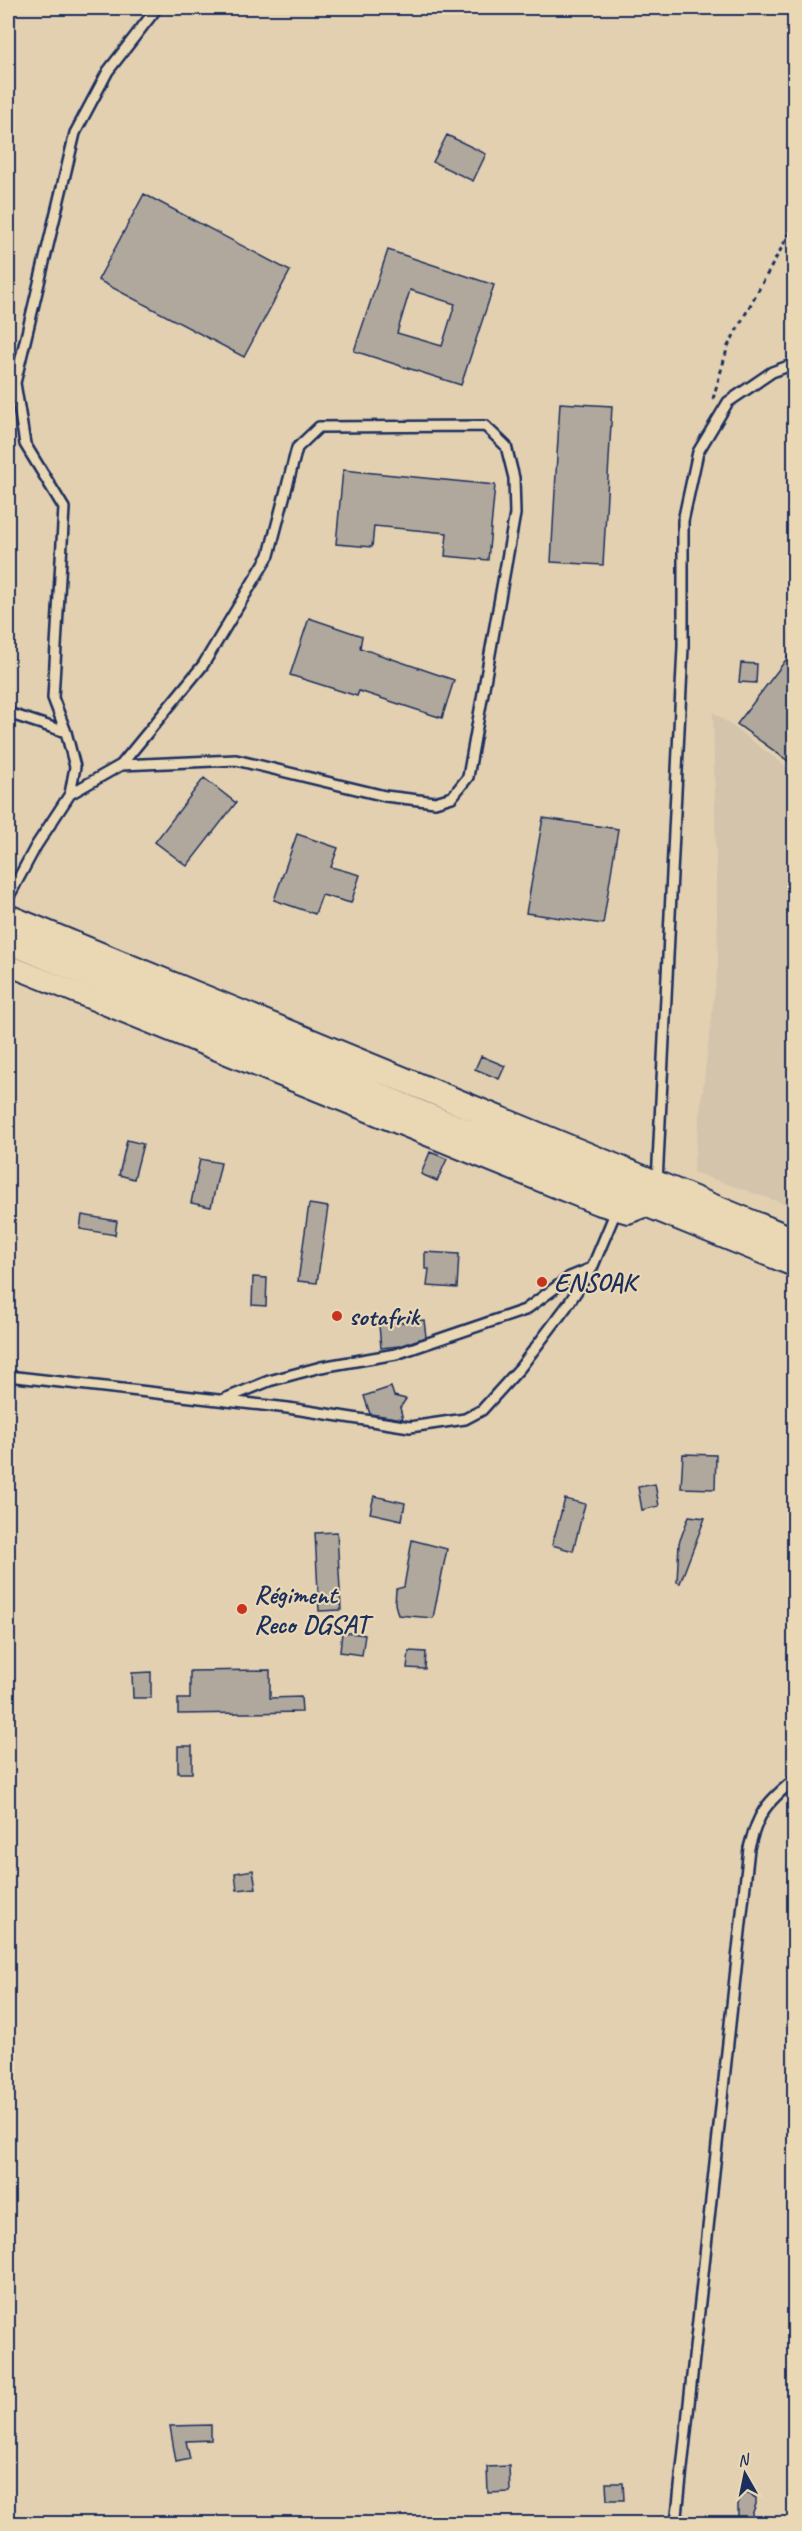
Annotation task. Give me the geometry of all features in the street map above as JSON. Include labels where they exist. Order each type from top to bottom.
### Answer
[{"type":"street","points":[[8,917],[653,1195],[795,1264]]},
{"type":"street","points":[[8,941],[653,1195],[795,1240]]},
{"type":"street","points":[[8,965],[313,1091],[616,1211],[628,1213],[653,1195]]},
{"type":"lane","points":[[8,898],[36,846],[70,794],[75,767],[66,732],[53,698],[64,508],[25,444],[15,383],[75,133],[108,71],[157,8]]},
{"type":"lane","points":[[653,1195],[683,647],[683,520],[698,452],[728,402],[772,372],[795,364]]},
{"type":"lane","points":[[70,794],[121,765],[203,665],[269,555],[297,448],[319,428],[343,425],[485,426],[506,446],[514,478],[515,514],[468,777],[452,797],[435,802],[385,796],[236,760],[121,765]]},
{"type":"lane","points":[[8,713],[66,732]]},
{"type":"lane","points":[[8,1376],[220,1401],[410,1427],[465,1419],[482,1410],[520,1368],[592,1268],[616,1211]]},
{"type":"lane","points":[[220,1401],[269,1381],[321,1367],[396,1354],[525,1310],[570,1277],[592,1268]]},
{"type":"lane","points":[[676,2523],[749,1848],[757,1817],[778,1793],[795,1780]]},
{"type":"path","points":[[710,410],[728,346],[795,225]]},
{"type":"shaded area","points":[[713,712],[794,772],[794,1207],[693,1172],[718,963]]},
{"type":"building","points":[[447,135],[486,154],[473,181],[433,162]]},
{"type":"building","points":[[144,194],[290,271],[244,357],[98,280]]},
{"type":"building","points":[[388,250],[494,285],[461,385],[354,351]],"holes":[[[410,290],[455,304],[442,346],[397,333]]]},
{"type":"building","points":[[560,403],[612,406],[603,565],[551,562]]},
{"type":"building","points":[[343,470],[495,485],[488,560],[445,556],[447,533],[374,526],[372,547],[336,544]]},
{"type":"building","points":[[309,618],[362,636],[360,648],[454,680],[442,718],[359,691],[357,696],[290,675]]},
{"type":"building","points":[[795,648],[795,766],[737,724]]},
{"type":"building","points":[[741,663],[757,664],[756,683],[739,682]]},
{"type":"building","points":[[204,778],[236,803],[187,866],[155,842]]},
{"type":"building","points":[[543,818],[618,829],[603,924],[526,913]]},
{"type":"building","points":[[297,834],[338,848],[331,867],[360,875],[351,903],[322,895],[315,914],[274,900]]},
{"type":"building","points":[[481,1056],[505,1066],[499,1079],[475,1069]]},
{"type":"building","points":[[127,1140],[143,1144],[134,1179],[119,1175]]},
{"type":"building","points":[[430,1152],[447,1159],[437,1181],[421,1174]]},
{"type":"building","points":[[200,1159],[221,1163],[211,1207],[191,1203]]},
{"type":"building","points":[[309,1204],[328,1207],[317,1283],[298,1281]]},
{"type":"building","points":[[82,1215],[117,1221],[115,1235],[80,1229]]},
{"type":"building","points":[[425,1252],[459,1254],[457,1288],[427,1286],[429,1269],[425,1269]]},
{"type":"building","points":[[253,1277],[267,1278],[266,1306],[252,1305]]},
{"type":"building","points":[[424,1320],[426,1337],[399,1346],[381,1348],[379,1325]]},
{"type":"building","points":[[391,1387],[394,1396],[406,1399],[400,1408],[403,1419],[370,1414],[364,1396]]},
{"type":"building","points":[[683,1454],[716,1455],[715,1489],[681,1488]]},
{"type":"building","points":[[655,1484],[659,1506],[642,1510],[638,1487]]},
{"type":"building","points":[[374,1496],[405,1503],[402,1520],[370,1513]]},
{"type":"building","points":[[565,1499],[585,1504],[573,1551],[552,1545]]},
{"type":"building","points":[[689,1516],[705,1518],[680,1583],[677,1582],[679,1543]]},
{"type":"building","points":[[337,1532],[341,1610],[319,1611],[315,1533]]},
{"type":"building","points":[[412,1540],[447,1549],[433,1618],[398,1615],[395,1604],[396,1589],[404,1587]]},
{"type":"building","points":[[342,1632],[365,1635],[362,1655],[340,1652]]},
{"type":"building","points":[[409,1651],[426,1652],[425,1669],[407,1668]]},
{"type":"building","points":[[270,1670],[270,1698],[301,1697],[302,1712],[178,1714],[178,1699],[190,1699],[190,1671]]},
{"type":"building","points":[[151,1672],[151,1698],[133,1698],[132,1673]]},
{"type":"building","points":[[178,1746],[192,1746],[192,1773],[178,1773]]},
{"type":"building","points":[[253,1870],[256,1888],[237,1890],[235,1873]]},
{"type":"building","points":[[211,2425],[211,2440],[186,2441],[190,2459],[176,2462],[170,2426]]},
{"type":"building","points":[[509,2466],[510,2492],[488,2493],[487,2467]]},
{"type":"building","points":[[606,2483],[623,2483],[624,2500],[607,2500]]},
{"type":"building","points":[[747,2493],[756,2498],[756,2504],[749,2523],[738,2523],[738,2499]]},
{"type":"place","name":"ENSOAK","points":[[542,1282]]},
{"type":"place","name":"sotafrik","points":[[337,1316]]},
{"type":"place","name":"Régiment Reco DGSAT","points":[[242,1609]]}]
